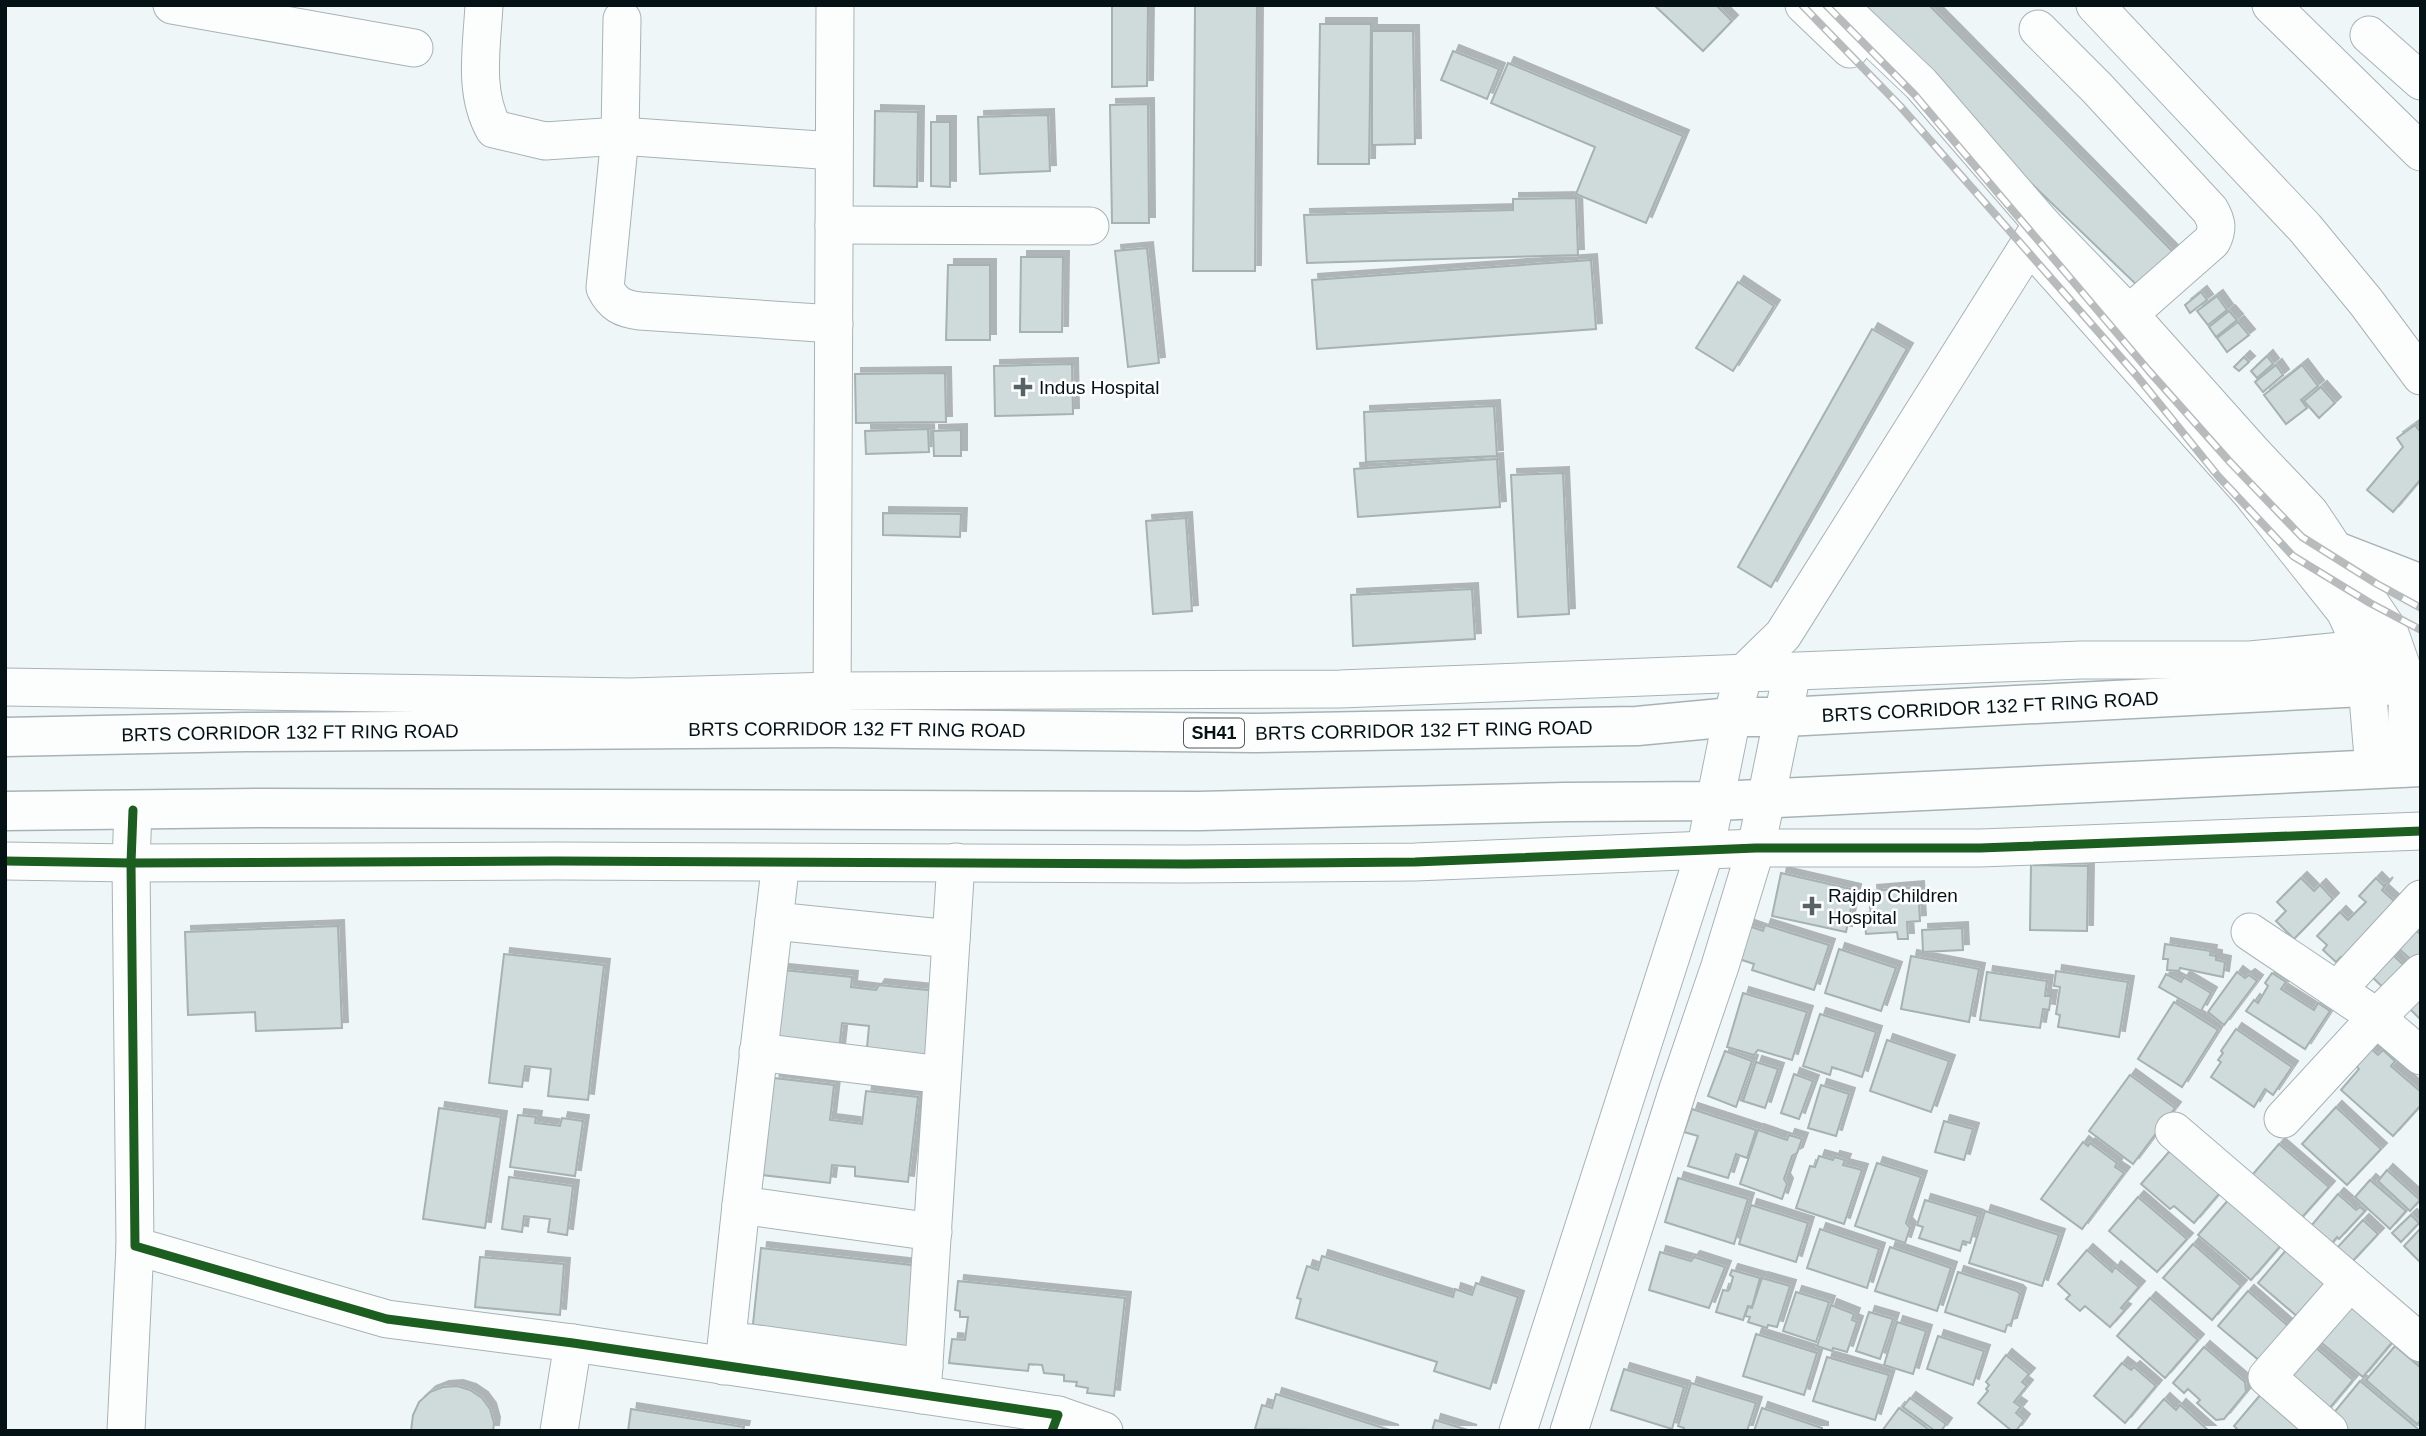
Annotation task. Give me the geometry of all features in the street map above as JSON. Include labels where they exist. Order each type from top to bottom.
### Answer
[{"type":"main road","points":[[2336,551],[2421,584]]},
{"type":"main road","name":"BRTS CORRIDOR 132 FT RING ROAD","points":[[5,737],[245,732],[832,710],[1255,733],[1637,726],[1732,717],[1785,717],[2365,668],[2415,685]]},
{"type":"main road","points":[[5,811],[275,808],[1199,811],[1717,801],[2400,768]]},
{"type":"street","points":[[172,5],[246,12],[414,48]]},
{"type":"street","points":[[484,5],[480,76],[486,114],[495,129],[545,141],[620,136],[834,151]]},
{"type":"street","points":[[832,710],[835,5]]},
{"type":"street","points":[[1804,5],[2036,234],[2129,314],[2255,455],[2311,513],[2389,631],[2415,685],[2400,768]]},
{"type":"street","points":[[1838,5],[1921,84],[2036,234],[2251,493],[2345,611],[2400,768]]},
{"type":"street","points":[[2095,5],[2305,228],[2367,302],[2421,376]]},
{"type":"street","points":[[2271,5],[2421,152]]},
{"type":"street","points":[[622,19],[620,136],[605,288],[611,299],[623,309],[640,312],[834,324]]},
{"type":"street","points":[[2038,29],[2097,88],[2210,210],[2217,222],[2212,241],[2129,314]]},
{"type":"street","points":[[2369,35],[2421,80]]},
{"type":"street","points":[[834,225],[1090,226]]},
{"type":"street","points":[[1518,1431],[1705,851],[1732,717],[1744,673],[1783,635],[2036,234]]},
{"type":"street","points":[[1569,1431],[1756,848],[1785,717],[1792,672],[1783,635]]},
{"type":"street","points":[[5,687],[630,697],[832,710],[2081,660],[2250,660],[2365,668]]},
{"type":"street","points":[[126,1431],[135,1246],[131,863],[133,810]]},
{"type":"street","points":[[5,861],[1197,864],[1415,862],[1756,848],[1980,848],[2421,831]]},
{"type":"street","points":[[923,1381],[956,862]]},
{"type":"street","points":[[726,1354],[779,878]]},
{"type":"street","points":[[2337,990],[2421,899]]},
{"type":"street","points":[[774,922],[951,939]]},
{"type":"street","points":[[2250,932],[2376,1018],[2421,1056]]},
{"type":"street","points":[[2283,1119],[2421,973]]},
{"type":"street","points":[[758,1052],[942,1075]]},
{"type":"street","points":[[2174,1131],[2421,1343]]},
{"type":"street","points":[[741,1205],[933,1232]]},
{"type":"street","points":[[135,1246],[387,1319],[573,1343],[726,1354],[923,1381],[1055,1423],[1104,1431]]},
{"type":"street","points":[[2329,1431],[2267,1377],[2350,1282]]},
{"type":"street","points":[[559,1431],[573,1343]]},
{"type":"building","points":[[1112,5],[1148,5],[1147,86],[1112,87]]},
{"type":"building","points":[[1195,5],[1257,5],[1255,271],[1193,271]]},
{"type":"building","points":[[1654,5],[1716,5],[1732,21],[1703,51]]},
{"type":"building","points":[[1846,5],[1929,5],[2180,259],[2144,292]]},
{"type":"building","points":[[1320,24],[1371,24],[1369,164],[1318,164]]},
{"type":"building","points":[[1372,31],[1413,31],[1415,144],[1372,145]]},
{"type":"building","points":[[1453,51],[1499,69],[1487,99],[1441,80]]},
{"type":"building","points":[[1508,63],[1683,136],[1646,223],[1576,194],[1595,147],[1491,103]]},
{"type":"building","points":[[1148,104],[1149,223],[1112,223],[1110,105]]},
{"type":"building","points":[[875,111],[918,112],[917,187],[874,186]]},
{"type":"building","points":[[1048,115],[1050,171],[980,174],[978,117]]},
{"type":"building","points":[[931,122],[950,122],[950,187],[931,186]]},
{"type":"building","points":[[1576,198],[1578,255],[1307,263],[1304,215],[1513,210],[1513,199]]},
{"type":"building","points":[[1147,248],[1159,363],[1128,367],[1115,251]]},
{"type":"building","points":[[1021,257],[1063,257],[1062,332],[1020,332]]},
{"type":"building","points":[[1591,260],[1596,329],[1317,349],[1312,280]]},
{"type":"building","points":[[948,265],[990,265],[990,340],[946,340]]},
{"type":"building","points":[[1738,282],[1774,306],[1733,371],[1696,348]]},
{"type":"building","points":[[2201,292],[2207,300],[2190,313],[2185,305]]},
{"type":"building","points":[[2217,296],[2227,310],[2208,325],[2197,311]]},
{"type":"building","points":[[2229,311],[2237,320],[2216,337],[2209,327]]},
{"type":"building","points":[[2238,322],[2249,335],[2227,352],[2217,338]]},
{"type":"building","points":[[1872,329],[1907,349],[1771,587],[1738,567]]},
{"type":"building","points":[[2267,356],[2273,364],[2257,378],[2251,371]]},
{"type":"building","points":[[2244,357],[2249,362],[2239,371],[2234,367]]},
{"type":"building","points":[[1072,364],[1073,414],[995,416],[994,366]]},
{"type":"building","points":[[2276,365],[2283,375],[2263,392],[2255,382]]},
{"type":"building","points":[[2302,365],[2318,386],[2301,400],[2307,408],[2286,424],[2264,395]]},
{"type":"building","points":[[945,373],[946,422],[856,423],[855,374]]},
{"type":"building","points":[[2321,387],[2335,403],[2319,418],[2304,401]]},
{"type":"building","points":[[1494,406],[1497,456],[1366,462],[1364,412]]},
{"type":"building","points":[[2415,425],[2421,433],[2421,479],[2393,512],[2367,490],[2403,447],[2397,438]]},
{"type":"building","points":[[928,429],[929,452],[866,454],[865,431]]},
{"type":"building","points":[[961,430],[961,456],[934,456],[933,431]]},
{"type":"building","points":[[1497,459],[1500,507],[1358,517],[1354,469]]},
{"type":"building","points":[[1563,473],[1569,614],[1518,617],[1511,475]]},
{"type":"building","points":[[883,513],[961,514],[960,537],[883,535]]},
{"type":"building","points":[[1186,518],[1192,611],[1153,614],[1146,521]]},
{"type":"building","points":[[1472,589],[1475,639],[1353,646],[1351,595]]},
{"type":"building","points":[[2031,865],[2088,866],[2087,931],[2030,930]]},
{"type":"building","points":[[1781,873],[1855,890],[1846,932],[1772,916]]},
{"type":"building","points":[[2301,878],[2314,891],[2320,885],[2333,899],[2294,939],[2276,921],[2286,911],[2277,902]]},
{"type":"building","points":[[2376,878],[2384,886],[2387,883],[2382,890],[2395,902],[2350,967],[2341,957],[2336,962],[2323,950],[2327,945],[2317,936],[2340,912],[2348,920],[2366,902],[2359,896]]},
{"type":"building","points":[[1918,887],[1920,921],[1907,922],[1908,939],[1898,939],[1897,932],[1866,934],[1864,913],[1873,912],[1871,891]]},
{"type":"building","points":[[1765,925],[1829,945],[1814,990],[1752,970],[1754,964],[1739,959],[1749,926],[1763,931]]},
{"type":"building","points":[[338,926],[342,1028],[256,1031],[255,1012],[188,1015],[185,932]]},
{"type":"building","points":[[1962,928],[1963,950],[1923,952],[1922,930]]},
{"type":"building","points":[[2414,929],[2421,935],[2421,963],[2418,966],[2397,947]]},
{"type":"building","points":[[2165,944],[2211,951],[2210,955],[2216,956],[2216,960],[2225,962],[2223,977],[2180,968],[2179,971],[2167,970],[2168,959],[2163,959]]},
{"type":"building","points":[[1839,949],[1896,968],[1881,1011],[1825,993]]},
{"type":"building","points":[[2391,953],[2412,973],[2391,995],[2370,975]]},
{"type":"building","points":[[504,954],[604,965],[588,1100],[548,1096],[551,1069],[525,1066],[522,1087],[489,1083]]},
{"type":"building","points":[[1911,956],[1979,969],[1969,1022],[1901,1009]]},
{"type":"building","points":[[783,970],[852,977],[851,987],[876,990],[879,985],[937,991],[929,1065],[866,1058],[869,1026],[842,1023],[839,1051],[776,1045]]},
{"type":"building","points":[[2056,971],[2128,982],[2119,1037],[2058,1027],[2060,1015],[2056,1014],[2060,987],[2054,986]]},
{"type":"building","points":[[1987,972],[2047,981],[2045,996],[2051,996],[2049,1010],[2043,1009],[2040,1028],[1980,1020]]},
{"type":"building","points":[[2237,972],[2245,978],[2249,975],[2257,981],[2224,1025],[2208,1012]]},
{"type":"building","points":[[2272,973],[2286,982],[2281,989],[2314,1010],[2318,1003],[2330,1011],[2305,1049],[2246,1011],[2254,1000],[2258,1003],[2268,986],[2265,983]]},
{"type":"building","points":[[2166,974],[2181,982],[2184,977],[2211,993],[2201,1011],[2159,987]]},
{"type":"building","points":[[1743,993],[1807,1012],[1792,1060],[1758,1050],[1754,1055],[1727,1047]]},
{"type":"building","points":[[2421,996],[2421,1018],[2420,1019],[2409,1008]]},
{"type":"building","points":[[2174,1002],[2218,1030],[2182,1087],[2138,1059]]},
{"type":"building","points":[[1820,1014],[1876,1032],[1862,1077],[1832,1067],[1830,1075],[1803,1066]]},
{"type":"building","points":[[2236,1029],[2292,1067],[2273,1095],[2265,1089],[2254,1107],[2211,1077],[2221,1062],[2218,1060],[2223,1053],[2221,1051]]},
{"type":"building","points":[[1887,1040],[1949,1061],[1931,1112],[1870,1091]]},
{"type":"building","points":[[2369,1047],[2378,1055],[2383,1050],[2395,1061],[2391,1066],[2421,1092],[2421,1105],[2393,1136],[2341,1090],[2359,1069],[2354,1064]]},
{"type":"building","points":[[1725,1051],[1752,1061],[1736,1107],[1708,1096]]},
{"type":"building","points":[[1756,1062],[1778,1069],[1765,1108],[1743,1101]]},
{"type":"building","points":[[1794,1074],[1813,1081],[1799,1119],[1781,1113]]},
{"type":"building","points":[[2130,1075],[2175,1108],[2133,1164],[2089,1131]]},
{"type":"building","points":[[774,1078],[834,1085],[830,1120],[862,1124],[866,1091],[918,1097],[908,1182],[855,1176],[855,1167],[832,1165],[830,1183],[762,1175]]},
{"type":"building","points":[[1821,1085],[1849,1094],[1836,1136],[1808,1128]]},
{"type":"building","points":[[2336,1107],[2381,1149],[2347,1185],[2302,1144]]},
{"type":"building","points":[[439,1108],[501,1117],[485,1228],[423,1219]]},
{"type":"building","points":[[1692,1109],[1756,1130],[1747,1158],[1736,1154],[1728,1178],[1688,1166],[1698,1136],[1684,1132]]},
{"type":"building","points":[[518,1115],[536,1117],[535,1123],[560,1126],[562,1118],[583,1121],[575,1176],[510,1167]]},
{"type":"building","points":[[1944,1121],[1973,1129],[1964,1160],[1935,1152]]},
{"type":"building","points":[[1758,1130],[1787,1140],[1789,1135],[1802,1139],[1797,1153],[1792,1156],[1784,1179],[1787,1184],[1782,1199],[1740,1184]]},
{"type":"building","points":[[2083,1142],[2088,1146],[2090,1143],[2117,1163],[2115,1167],[2124,1173],[2082,1229],[2041,1199]]},
{"type":"building","points":[[2279,1144],[2329,1187],[2296,1224],[2247,1181]]},
{"type":"building","points":[[2175,1145],[2224,1188],[2194,1223],[2174,1206],[2170,1209],[2141,1184]]},
{"type":"building","points":[[1819,1156],[1845,1160],[1843,1165],[1862,1170],[1844,1224],[1796,1208],[1810,1166],[1815,1167]]},
{"type":"building","points":[[1877,1163],[1921,1177],[1906,1223],[1910,1228],[1905,1243],[1855,1226]]},
{"type":"building","points":[[2387,1170],[2420,1200],[2410,1211],[2378,1181]]},
{"type":"building","points":[[509,1177],[573,1186],[567,1235],[548,1232],[550,1219],[524,1216],[522,1232],[502,1229]]},
{"type":"building","points":[[1678,1178],[1748,1199],[1734,1244],[1665,1222]]},
{"type":"building","points":[[2370,1180],[2406,1211],[2390,1229],[2355,1197]]},
{"type":"building","points":[[2338,1194],[2356,1210],[2360,1207],[2365,1211],[2327,1249],[2305,1233]]},
{"type":"building","points":[[2138,1197],[2187,1239],[2157,1272],[2109,1231]]},
{"type":"building","points":[[2229,1199],[2282,1244],[2251,1280],[2198,1235]]},
{"type":"building","points":[[1925,1200],[1978,1216],[1970,1243],[1963,1241],[1960,1251],[1919,1238],[1923,1227],[1917,1225]]},
{"type":"building","points":[[1751,1205],[1808,1223],[1796,1262],[1739,1244]]},
{"type":"building","points":[[1985,1211],[2059,1235],[2042,1286],[1969,1263]]},
{"type":"building","points":[[2411,1215],[2419,1223],[2401,1242],[2392,1233]]},
{"type":"building","points":[[2363,1220],[2378,1234],[2351,1263],[2336,1249]]},
{"type":"building","points":[[2421,1228],[2421,1263],[2404,1246]]},
{"type":"building","points":[[1820,1229],[1879,1249],[1867,1288],[1807,1268]]},
{"type":"building","points":[[2193,1244],[2241,1286],[2212,1320],[2163,1278]]},
{"type":"building","points":[[1890,1247],[1951,1268],[1937,1311],[1875,1291]]},
{"type":"building","points":[[761,1248],[920,1266],[909,1360],[751,1343]]},
{"type":"building","points":[[2287,1249],[2336,1291],[2306,1324],[2258,1283]]},
{"type":"building","points":[[2087,1250],[2112,1272],[2115,1267],[2139,1287],[2121,1308],[2125,1310],[2110,1327],[2085,1306],[2080,1311],[2066,1299],[2070,1295],[2058,1284]]},
{"type":"building","points":[[1660,1252],[1691,1261],[1694,1257],[1725,1267],[1709,1308],[1649,1290]]},
{"type":"building","points":[[1322,1256],[1453,1297],[1455,1289],[1472,1295],[1476,1283],[1518,1297],[1490,1389],[1434,1371],[1437,1362],[1296,1318],[1301,1299],[1297,1298],[1307,1266],[1318,1270]]},
{"type":"building","points":[[480,1257],[564,1264],[560,1315],[475,1307]]},
{"type":"building","points":[[1732,1270],[1760,1278],[1752,1307],[1748,1306],[1743,1320],[1716,1312],[1723,1290],[1728,1291],[1730,1288]]},
{"type":"building","points":[[1958,1272],[2020,1294],[2011,1324],[2007,1325],[2005,1332],[1945,1312]]},
{"type":"building","points":[[1762,1278],[1790,1286],[1777,1327],[1768,1325],[1767,1328],[1748,1322],[1750,1317],[1745,1316],[1748,1307],[1752,1308]]},
{"type":"building","points":[[958,1281],[1125,1298],[1114,1396],[1087,1393],[1088,1388],[1076,1386],[1077,1382],[1064,1381],[1064,1375],[1044,1373],[1042,1365],[1029,1364],[1028,1371],[949,1363],[952,1339],[965,1340],[968,1317],[960,1317],[960,1311],[955,1310]]},
{"type":"building","points":[[2248,1291],[2296,1333],[2267,1367],[2218,1326]]},
{"type":"building","points":[[1796,1292],[1829,1302],[1816,1342],[1783,1331]]},
{"type":"building","points":[[2344,1297],[2394,1340],[2363,1377],[2312,1335]]},
{"type":"building","points":[[2150,1298],[2198,1340],[2165,1378],[2117,1336]]},
{"type":"building","points":[[1831,1305],[1854,1314],[1852,1320],[1857,1322],[1847,1352],[1817,1346]]},
{"type":"building","points":[[1869,1312],[1893,1319],[1880,1359],[1856,1351]]},
{"type":"building","points":[[1897,1322],[1926,1331],[1913,1374],[1884,1365]]},
{"type":"building","points":[[1756,1334],[1817,1353],[1804,1395],[1743,1376]]},
{"type":"building","points":[[1938,1336],[1984,1351],[1973,1385],[1927,1369]]},
{"type":"building","points":[[2307,1340],[2353,1380],[2323,1416],[2276,1376]]},
{"type":"building","points":[[2395,1346],[2421,1368],[2421,1420],[2417,1424],[2366,1380]]},
{"type":"building","points":[[2204,1347],[2245,1382],[2246,1392],[2224,1419],[2216,1420],[2197,1403],[2200,1400],[2188,1389],[2184,1393],[2173,1383]]},
{"type":"building","points":[[2006,1355],[2029,1374],[2022,1382],[2027,1386],[2014,1402],[2021,1407],[2016,1413],[2024,1420],[2016,1431],[2012,1431],[1978,1403],[1988,1391],[1986,1389],[1989,1385],[1986,1382]]},
{"type":"building","points":[[1827,1357],[1889,1375],[1875,1420],[1813,1401]]},
{"type":"building","points":[[2122,1363],[2131,1370],[2134,1367],[2156,1386],[2125,1423],[2094,1396]]},
{"type":"building","points":[[1624,1369],[1684,1387],[1672,1429],[1611,1410]]},
{"type":"building","points":[[2360,1381],[2418,1429],[2339,1431],[2327,1421]]},
{"type":"building","points":[[1691,1383],[1756,1403],[1747,1431],[1684,1431],[1684,1428],[1678,1426]]},
{"type":"building","points":[[457,1386],[482,1398],[490,1409],[493,1431],[411,1431],[413,1415],[419,1402],[430,1392]]},
{"type":"building","points":[[1276,1394],[1393,1431],[1255,1429],[1262,1405],[1272,1408]]},
{"type":"building","points":[[2261,1394],[2303,1431],[2239,1431],[2234,1426]]},
{"type":"building","points":[[1910,1398],[1946,1424],[1941,1431],[1935,1431],[1903,1407]]},
{"type":"building","points":[[2164,1399],[2176,1410],[2180,1405],[2209,1431],[2136,1431]]},
{"type":"building","points":[[1762,1408],[1822,1428],[1822,1431],[1754,1431]]},
{"type":"building","points":[[1899,1408],[1931,1431],[1882,1431]]},
{"type":"building","points":[[631,1409],[744,1427],[743,1431],[628,1431]]},
{"type":"building","points":[[1435,1420],[1471,1431],[1432,1431]]},
{"type":"railway","points":[[1802,5],[1900,106],[2137,376],[2218,476],[2293,556],[2370,603],[2421,630]]},
{"type":"railway","points":[[1826,5],[1914,94],[2149,371],[2230,462],[2302,537],[2421,608]]},
{"type":"cycle path","points":[[133,810],[131,863],[135,1246],[387,1319],[573,1343],[1058,1415],[1052,1431]]},
{"type":"cycle path","points":[[5,861],[1185,864],[1415,862],[1756,848],[1980,848],[2421,831]]},
{"type":"place","name":"Indus Hospital","points":[[1023,387]]},
{"type":"place","name":"Rajdip Children Hospital","points":[[1812,906]]}]
